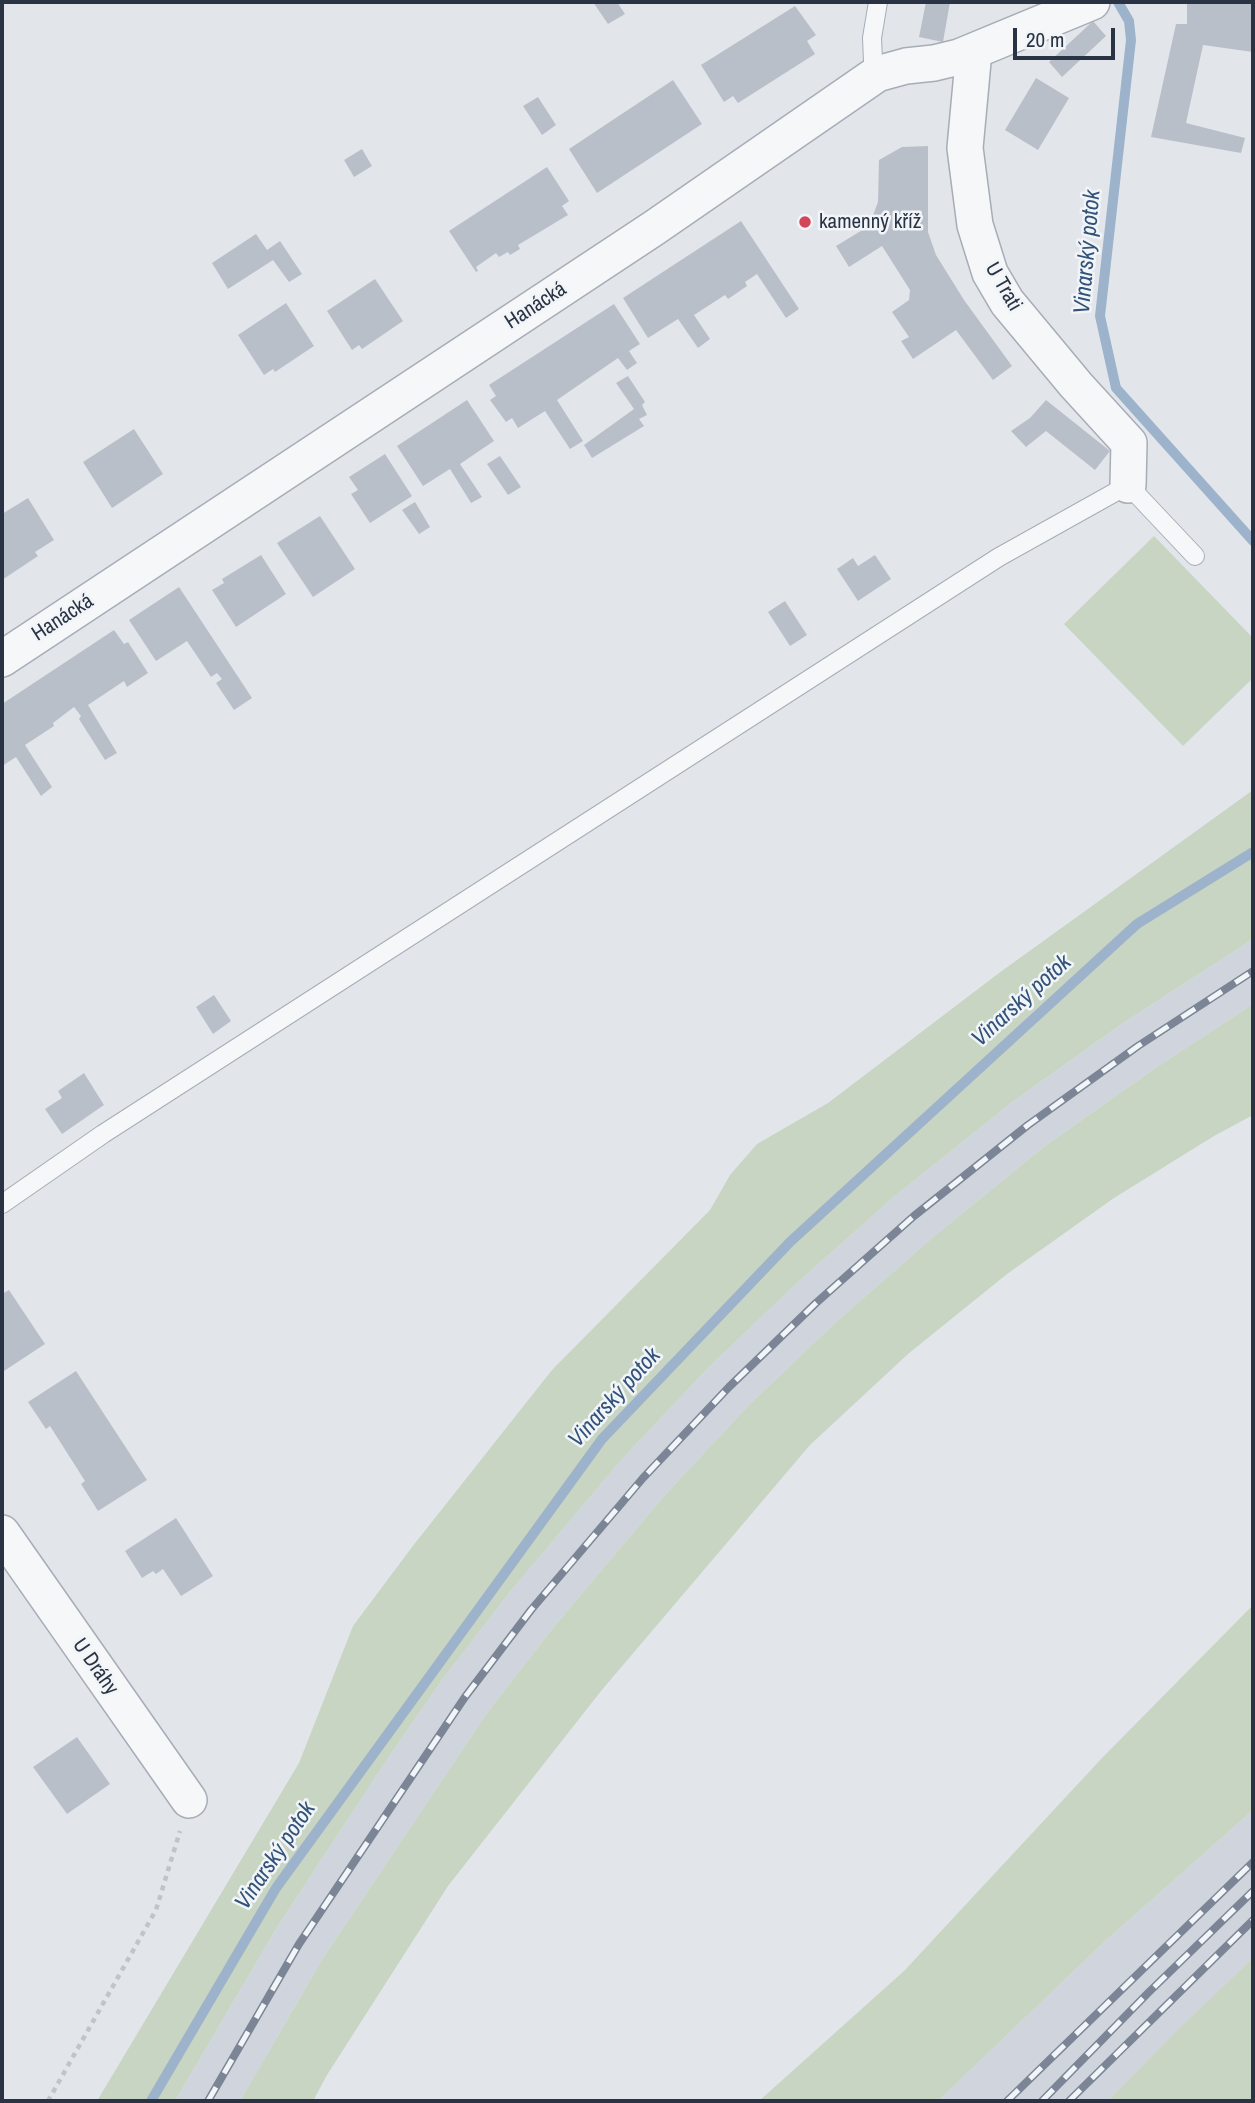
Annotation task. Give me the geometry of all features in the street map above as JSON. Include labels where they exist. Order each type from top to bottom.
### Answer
[{"type":"street","name":"Hanácká","points":[[2,659],[654,228],[877,75],[906,66],[948,60],[1092,2]]},
{"type":"street","name":"U Trati","points":[[974,51],[965,148],[975,225],[990,273],[1007,302],[1076,385],[1129,443],[1128,485]]},
{"type":"street","name":"U Dráhy","points":[[2,1533],[189,1800]]},
{"type":"lane","points":[[877,75],[872,38],[878,2]]},
{"type":"lane","points":[[2,1203],[114,1126],[988,564],[1128,485],[1195,556]]},
{"type":"path","points":[[48,2101],[156,1910],[189,1800]]},
{"type":"shaded area","points":[[1253,939],[1253,1004],[1154,1069],[1045,1146],[932,1238],[835,1323],[748,1406],[664,1496],[553,1628],[487,1713],[323,1958],[240,2101],[175,2101],[276,1929],[442,1680],[509,1593],[622,1459],[709,1367],[798,1282],[896,1195],[1011,1103],[1123,1023]]},
{"type":"shaded area","points":[[1253,1810],[1253,1958],[1108,2101],[938,2101],[1104,1942]]},
{"type":"green space","points":[[1154,536],[1253,638],[1253,678],[1183,746],[1064,624]]},
{"type":"green space","points":[[1253,790],[1253,939],[1123,1023],[1011,1103],[896,1195],[798,1282],[709,1367],[622,1459],[509,1593],[442,1680],[276,1929],[175,2101],[97,2101],[299,1763],[353,1626],[552,1370],[710,1210],[730,1175],[757,1144],[828,1103],[999,973]]},
{"type":"green space","points":[[1253,1004],[1253,1115],[1114,1198],[1007,1274],[908,1354],[810,1445],[601,1691],[448,1886],[313,2101],[240,2101],[323,1958],[487,1713],[553,1628],[664,1496],[748,1406],[835,1323],[932,1238],[1045,1146],[1154,1069]]},
{"type":"green space","points":[[1253,1605],[1253,1810],[1104,1942],[938,2101],[759,2101],[904,1971],[1102,1758]]},
{"type":"green space","points":[[1253,1958],[1253,2101],[1108,2101],[1181,2027]]},
{"type":"building","points":[[593,2],[617,2],[625,14],[608,24]]},
{"type":"building","points":[[926,2],[950,2],[943,42],[919,37]]},
{"type":"building","points":[[1187,2],[1253,2],[1253,52],[1203,45],[1186,123],[1245,138],[1241,153],[1151,137],[1176,24],[1187,24]]},
{"type":"building","points":[[795,6],[816,35],[807,41],[815,54],[738,103],[733,96],[724,102],[701,65]]},
{"type":"building","points":[[1093,21],[1106,36],[1062,77],[1049,62]]},
{"type":"building","points":[[1036,78],[1069,98],[1038,150],[1005,130]]},
{"type":"building","points":[[673,80],[702,124],[597,193],[569,149]]},
{"type":"building","points":[[538,97],[556,125],[542,135],[523,106]]},
{"type":"building","points":[[928,146],[928,232],[936,255],[964,300],[1012,366],[993,380],[956,330],[913,359],[901,341],[909,337],[892,312],[909,300],[910,290],[882,246],[849,267],[836,246],[869,226],[878,202],[879,160],[902,147]]},
{"type":"building","points":[[362,149],[372,166],[354,177],[344,160]]},
{"type":"building","points":[[547,167],[569,201],[562,206],[568,215],[518,245],[520,249],[510,255],[508,252],[499,257],[496,253],[476,267],[476,272],[449,231]]},
{"type":"building","points":[[741,221],[799,309],[786,318],[757,274],[745,282],[747,286],[728,299],[725,295],[694,315],[710,339],[698,348],[678,319],[648,338],[623,298]]},
{"type":"building","points":[[256,234],[267,250],[280,241],[302,274],[289,282],[273,260],[228,289],[212,263]]},
{"type":"building","points":[[375,279],[403,321],[362,349],[359,345],[352,350],[327,311]]},
{"type":"building","points":[[286,303],[314,346],[275,372],[273,369],[264,375],[238,335]]},
{"type":"building","points":[[614,304],[640,344],[629,351],[637,363],[627,370],[618,358],[557,400],[583,441],[570,449],[545,411],[518,428],[512,418],[506,422],[490,400],[496,396],[489,385]]},
{"type":"building","points":[[628,376],[645,402],[642,405],[647,415],[639,419],[644,426],[592,458],[584,445],[634,409],[616,383]]},
{"type":"building","points":[[467,400],[494,441],[460,464],[482,497],[471,503],[450,469],[423,486],[397,446]]},
{"type":"building","points":[[1046,400],[1110,451],[1095,470],[1046,431],[1026,447],[1011,431],[1030,418]]},
{"type":"building","points":[[134,429],[163,474],[112,508],[83,462]]},
{"type":"building","points":[[385,454],[412,496],[370,523],[351,494],[358,490],[349,477]]},
{"type":"building","points":[[500,456],[521,487],[508,495],[487,464]]},
{"type":"building","points":[[28,498],[54,540],[35,552],[38,556],[2,580],[2,514]]},
{"type":"building","points":[[415,502],[430,527],[419,534],[402,510]]},
{"type":"building","points":[[320,516],[355,569],[313,597],[277,543]]},
{"type":"building","points":[[261,555],[286,594],[236,627],[212,590],[224,583],[222,579]]},
{"type":"building","points":[[875,555],[891,579],[858,601],[837,569],[853,558],[858,566]]},
{"type":"building","points":[[179,587],[252,698],[234,710],[216,683],[222,679],[217,673],[211,677],[187,641],[156,661],[129,620]]},
{"type":"building","points":[[785,601],[807,635],[790,646],[768,612]]},
{"type":"building","points":[[114,630],[124,644],[128,642],[148,673],[127,687],[124,681],[88,705],[117,753],[105,760],[74,707],[53,723],[54,726],[25,745],[52,787],[41,796],[16,757],[2,766],[2,704]]},
{"type":"building","points":[[214,995],[231,1021],[213,1034],[196,1007]]},
{"type":"building","points":[[84,1073],[104,1105],[62,1134],[45,1109],[62,1098],[58,1091]]},
{"type":"building","points":[[9,1290],[45,1344],[4,1371],[2,1294]]},
{"type":"building","points":[[76,1371],[147,1480],[98,1511],[81,1484],[85,1481],[50,1426],[46,1429],[28,1402]]},
{"type":"building","points":[[176,1518],[213,1576],[181,1596],[163,1569],[156,1574],[153,1571],[142,1578],[125,1551]]},
{"type":"building","points":[[77,1737],[110,1784],[67,1814],[33,1767]]},
{"type":"waterway","name":"Vinarský potok","points":[[1118,2],[1129,21],[1131,40],[1100,316],[1116,388],[1253,541]]},
{"type":"waterway","name":"Vinarský potok","points":[[151,2101],[276,1888],[602,1439],[790,1242],[1137,924],[1253,852]]},
{"type":"railway","points":[[208,2101],[299,1944],[465,1697],[531,1610],[643,1478],[729,1387],[816,1303],[914,1216],[1028,1125],[1138,1046],[1253,971]]},
{"type":"railway","points":[[1007,2101],[1253,1862]]},
{"type":"railway","points":[[1042,2101],[1253,1891]]},
{"type":"railway","points":[[1069,2101],[1253,1920]]},
{"type":"place","name":"kamenný kříž","points":[[805,222]]}]
